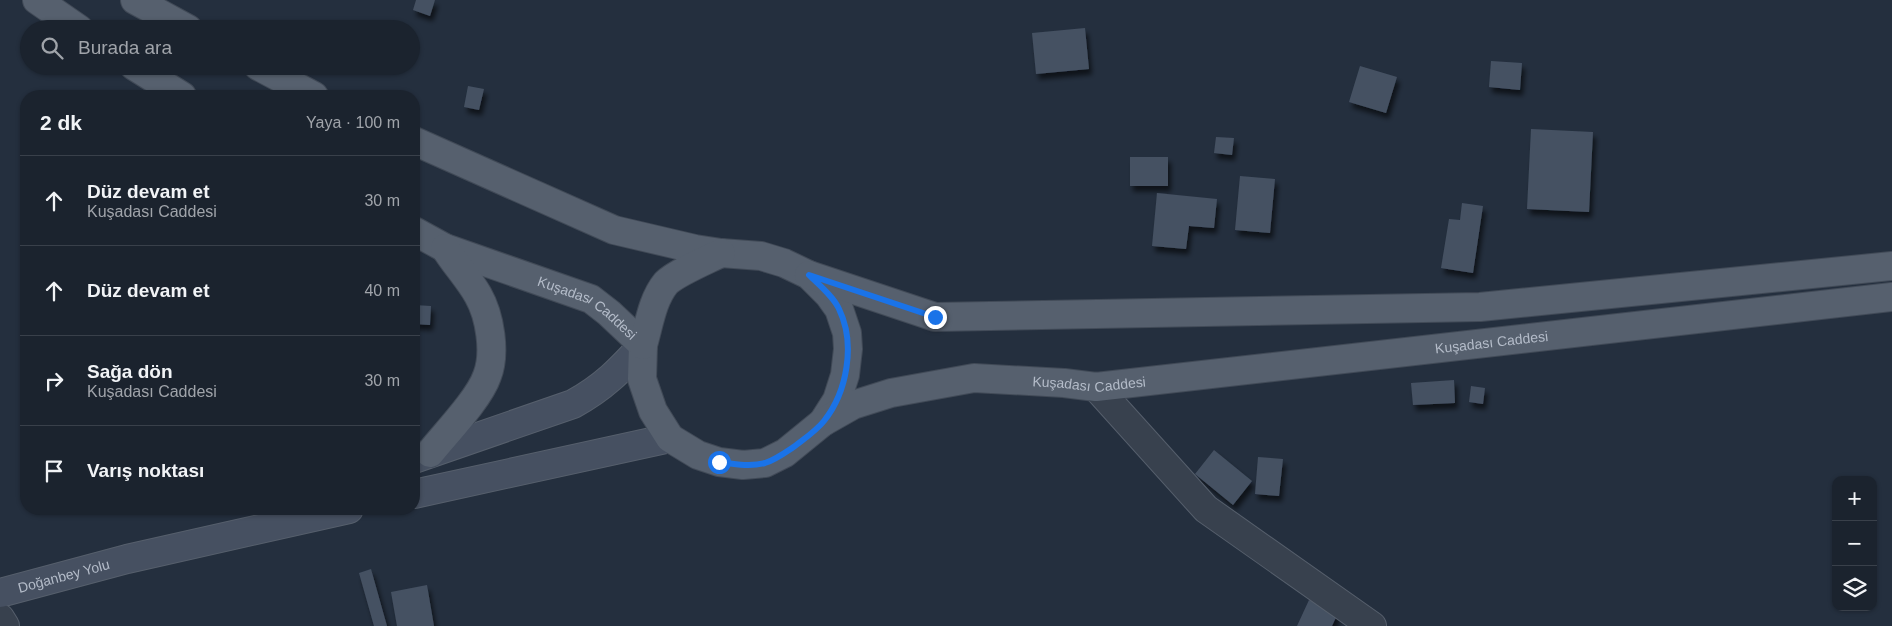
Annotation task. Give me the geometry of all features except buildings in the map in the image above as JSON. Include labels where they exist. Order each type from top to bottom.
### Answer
[{"type":"main road","points":[[37,0],[66,20]]},
{"type":"main road","points":[[135,0],[172,20]]},
{"type":"main road","points":[[148,75],[172,90]]},
{"type":"main road","points":[[275,75],[303,90]]},
{"type":"main road","points":[[420,143],[614,230],[658,241],[721,253],[760,256],[784,263],[809,275],[935,317],[1480,307],[1892,266]]},
{"type":"main road","name":"Kuşadası Caddesi","points":[[420,233],[445,248],[591,299],[610,313],[643,345],[642,379],[654,411],[670,438],[698,455],[719,462],[743,465],[765,463],[785,453],[823,422],[853,405],[891,393],[974,378],[1064,383],[1096,387],[1892,297]]},
{"type":"main road","points":[[422,456],[476,396],[487,376],[492,349],[488,323],[478,296],[445,248]]},
{"type":"main road","points":[[422,456],[574,404],[596,391],[619,371],[643,345],[656,301],[667,282],[721,253]]},
{"type":"main road","points":[[809,275],[839,308],[847,333],[848,349],[845,375],[838,400],[823,422]]},
{"type":"main road","points":[[420,493],[670,438]]},
{"type":"main road","points":[[127,558],[252,515]]},
{"type":"main road","points":[[127,558],[322,515]]},
{"type":"main road","name":"Doğanbey Yolu","points":[[0,593],[127,558]]},
{"type":"street","points":[[1096,387],[1206,509],[1372,626]]},
{"type":"street","points":[[0,618],[5,626]]},
{"type":"route","points":[[719,462],[743,465],[765,463],[785,453],[823,422],[838,400],[847,361],[847,333],[839,308],[809,275],[935,317]]}]
